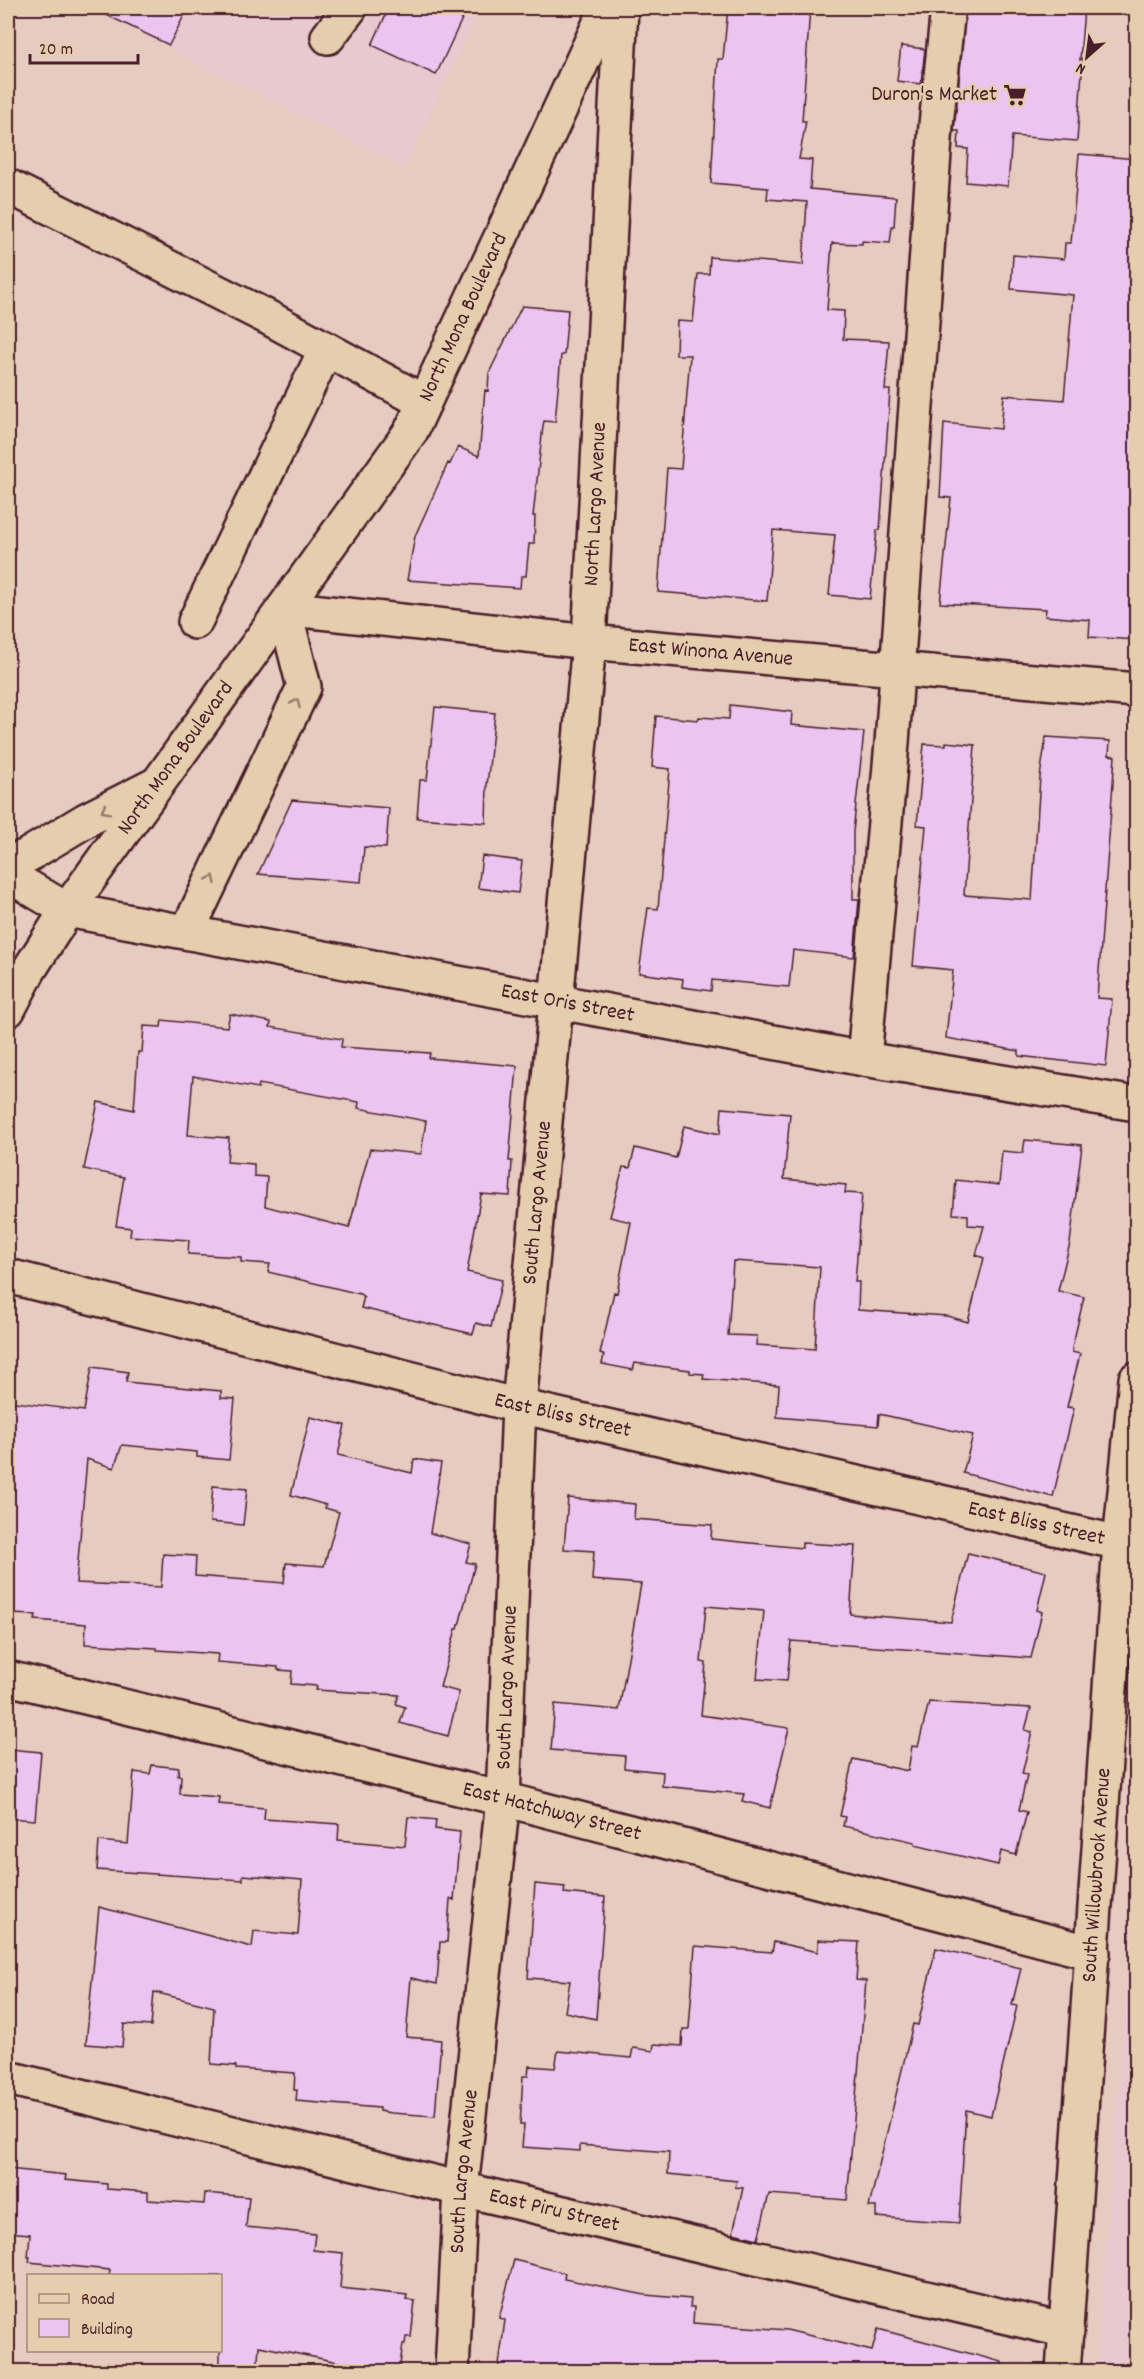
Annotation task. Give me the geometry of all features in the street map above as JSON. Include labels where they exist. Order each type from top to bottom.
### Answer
[{"type":"street","points":[[328,37],[350,8]]},
{"type":"street","name":"North Mona Boulevard","points":[[8,1010],[29,970],[67,910],[411,431],[607,8]]},
{"type":"street","name":"North Largo Avenue","points":[[555,1002],[589,642],[621,8]]},
{"type":"street","points":[[864,1059],[897,669],[936,137],[948,8]]},
{"type":"street","points":[[8,186],[326,349],[424,402]]},
{"type":"street","points":[[195,622],[326,349]]},
{"type":"street","points":[[187,932],[304,687],[284,608]]},
{"type":"street","name":"East Winona Avenue","points":[[284,608],[589,642],[1137,690]]},
{"type":"street","points":[[8,864],[28,855],[86,820],[157,784]]},
{"type":"street","name":"East Oris Street","points":[[8,874],[67,910],[864,1059],[1137,1104]]},
{"type":"street","name":"South Largo Avenue","points":[[452,2372],[461,2189],[503,1799],[519,1406],[555,1002]]},
{"type":"street","name":"East Bliss Street","points":[[8,1276],[519,1406],[1120,1543]]},
{"type":"street","name":"South Willowbrook Avenue","points":[[1063,2372],[1120,1543],[1137,1379]]},
{"type":"street","name":"East Hatchway Street","points":[[8,1678],[503,1799],[1093,1953]]},
{"type":"street","name":"East Piru Street","points":[[8,2078],[461,2189],[1067,2331]]},
{"type":"shaded area","points":[[89,8],[480,8],[404,167]]},
{"type":"shaded area","points":[[1136,1856],[1136,2371],[1096,2371]]},
{"type":"building","points":[[92,8],[188,8],[169,45]]},
{"type":"building","points":[[389,8],[467,8],[436,75],[372,45]]},
{"type":"building","points":[[728,8],[810,8],[802,121],[806,121],[799,159],[812,160],[810,189],[896,197],[890,243],[862,241],[862,244],[832,243],[827,310],[844,311],[843,339],[889,341],[885,390],[890,390],[888,422],[880,530],[877,530],[870,599],[829,595],[835,535],[773,530],[767,601],[658,592],[667,468],[681,469],[690,355],[676,355],[677,321],[693,322],[698,274],[709,274],[710,257],[803,265],[807,202],[767,199],[768,188],[711,183],[718,59],[723,59]]},
{"type":"building","points":[[966,8],[1084,8],[1077,141],[1012,136],[1008,186],[966,182],[968,149],[958,148],[959,131],[954,131]]},
{"type":"building","points":[[901,46],[925,49],[921,84],[897,81]]},
{"type":"building","points":[[1079,154],[1137,159],[1137,212],[1132,256],[1137,256],[1137,640],[1089,637],[1090,620],[1045,616],[1046,609],[940,603],[951,498],[940,497],[944,423],[1001,429],[1004,395],[1064,400],[1073,295],[1011,289],[1013,255],[1064,259],[1065,243],[1071,243]]},
{"type":"building","points":[[522,306],[568,310],[555,422],[544,421],[543,426],[533,516],[535,516],[534,544],[529,544],[526,576],[521,576],[520,588],[407,580],[415,536],[448,463],[450,464],[458,447],[479,456],[485,390],[488,391],[489,373]]},
{"type":"building","points":[[730,705],[792,712],[791,725],[864,732],[853,832],[853,899],[859,899],[854,957],[793,950],[789,987],[712,980],[711,991],[682,987],[683,979],[639,973],[648,908],[658,909],[670,769],[652,767],[656,716],[698,720],[699,717],[729,719]]},
{"type":"building","points":[[435,707],[495,713],[487,785],[486,823],[417,818],[420,780],[427,780]]},
{"type":"building","points":[[1046,737],[1110,741],[1109,755],[1115,756],[1097,998],[1112,999],[1106,1066],[1019,1056],[1019,1051],[946,1038],[953,970],[913,966],[926,826],[917,825],[924,744],[946,745],[946,742],[975,745],[964,895],[1032,900],[1040,777]]},
{"type":"building","points":[[292,800],[389,808],[386,848],[364,847],[361,882],[258,874]]},
{"type":"building","points":[[482,856],[522,861],[518,893],[478,888]]},
{"type":"building","points":[[230,1014],[271,1022],[270,1027],[342,1039],[341,1047],[430,1053],[429,1058],[517,1066],[509,1161],[512,1161],[510,1196],[481,1194],[467,1272],[502,1280],[491,1327],[476,1323],[473,1334],[361,1308],[364,1297],[360,1294],[268,1272],[270,1264],[241,1262],[241,1257],[188,1254],[189,1240],[130,1236],[131,1228],[116,1226],[124,1177],[84,1169],[98,1102],[134,1110],[138,1052],[142,1052],[144,1026],[161,1027],[162,1020],[227,1027]],"holes":[[[193,1076],[258,1088],[259,1084],[359,1102],[358,1108],[426,1121],[421,1154],[370,1149],[349,1228],[265,1206],[267,1177],[254,1176],[254,1164],[227,1162],[229,1138],[188,1135]]]},
{"type":"building","points":[[722,1108],[790,1114],[784,1179],[846,1185],[845,1193],[862,1194],[855,1282],[859,1282],[858,1310],[947,1316],[968,1322],[984,1258],[976,1255],[984,1226],[968,1225],[968,1215],[953,1214],[956,1180],[999,1185],[1002,1151],[1023,1153],[1025,1140],[1082,1145],[1070,1243],[1058,1291],[1084,1297],[1072,1348],[1072,1352],[1080,1354],[1067,1407],[1074,1408],[1053,1497],[963,1473],[973,1435],[879,1414],[878,1426],[777,1417],[779,1385],[703,1379],[704,1374],[690,1373],[690,1370],[635,1363],[633,1370],[602,1364],[604,1355],[600,1354],[614,1292],[617,1293],[631,1222],[610,1217],[623,1167],[630,1168],[635,1148],[676,1158],[684,1126],[720,1134]],"holes":[[[733,1261],[820,1267],[815,1349],[756,1345],[757,1336],[728,1335]]]},
{"type":"building","points":[[92,1367],[128,1372],[126,1382],[221,1391],[221,1398],[235,1399],[229,1460],[197,1457],[197,1452],[122,1445],[114,1468],[87,1459],[76,1583],[161,1587],[163,1554],[196,1556],[195,1576],[284,1583],[286,1563],[324,1566],[339,1512],[325,1508],[326,1505],[291,1495],[310,1417],[345,1425],[338,1455],[412,1473],[414,1459],[441,1463],[430,1533],[471,1544],[466,1562],[475,1564],[440,1687],[459,1692],[448,1736],[400,1723],[405,1707],[396,1704],[399,1695],[316,1690],[317,1686],[291,1684],[292,1671],[278,1670],[278,1667],[217,1662],[218,1654],[85,1644],[86,1624],[35,1620],[36,1615],[8,1614],[8,1401],[84,1411]]},
{"type":"building","points":[[213,1486],[247,1489],[243,1525],[210,1522]]},
{"type":"building","points":[[568,1498],[635,1504],[634,1519],[712,1525],[711,1539],[802,1548],[802,1543],[855,1546],[850,1614],[951,1622],[968,1553],[1046,1572],[1037,1610],[1042,1612],[1031,1658],[791,1641],[787,1681],[757,1679],[764,1611],[706,1606],[701,1662],[706,1663],[701,1715],[789,1728],[770,1808],[742,1801],[744,1794],[662,1786],[663,1772],[624,1768],[625,1756],[551,1750],[555,1704],[619,1710],[641,1584],[592,1580],[594,1551],[564,1549]]},
{"type":"building","points":[[929,1702],[1031,1708],[1025,1730],[1032,1732],[1022,1774],[1027,1775],[1019,1810],[1027,1812],[1016,1855],[1001,1851],[998,1865],[915,1845],[915,1842],[843,1826],[845,1817],[840,1816],[853,1759],[908,1771],[912,1746],[918,1747]]},
{"type":"building","points":[[8,1749],[41,1752],[35,1820],[8,1818]]},
{"type":"building","points":[[152,1765],[179,1768],[180,1794],[219,1797],[218,1804],[265,1808],[264,1819],[339,1824],[338,1840],[405,1846],[408,1817],[436,1820],[435,1829],[460,1832],[454,1900],[450,1899],[447,1942],[440,1942],[437,1984],[411,1978],[406,2037],[441,2040],[435,2116],[391,2113],[379,2111],[379,2108],[296,2101],[295,2073],[236,2069],[236,2066],[211,2064],[214,2007],[154,1992],[151,2026],[124,2024],[122,2047],[86,2044],[99,1907],[252,1947],[254,1931],[298,1935],[302,1880],[243,1875],[243,1880],[97,1870],[99,1841],[128,1844],[134,1772],[150,1774]]},
{"type":"building","points":[[535,1884],[565,1887],[564,1893],[605,1897],[596,2019],[565,2012],[570,1981],[528,1978]]},
{"type":"building","points":[[818,1940],[859,1942],[856,1980],[866,1981],[847,2200],[769,2194],[758,2239],[733,2233],[743,2188],[735,2187],[737,2181],[668,2174],[669,2152],[580,2145],[580,2151],[522,2147],[524,2125],[520,2125],[523,2076],[528,2076],[529,2066],[555,2068],[558,2051],[631,2058],[633,2048],[653,2051],[654,2044],[682,2046],[683,2029],[689,2029],[695,1946],[772,1952],[774,1942],[818,1952]]},
{"type":"building","points":[[936,1948],[1021,1968],[1012,2005],[1017,2006],[991,2116],[966,2110],[959,2223],[876,2217],[876,2207],[869,2207],[913,2024],[918,2025]]},
{"type":"building","points":[[8,2169],[66,2175],[65,2180],[107,2184],[107,2189],[148,2192],[148,2200],[204,2204],[205,2193],[249,2197],[246,2227],[315,2234],[313,2250],[343,2253],[340,2288],[407,2295],[406,2300],[415,2301],[411,2337],[406,2337],[405,2344],[403,2344],[399,2371],[372,2367],[372,2369],[259,2346],[257,2372],[220,2372],[222,2274],[109,2274],[110,2270],[29,2262],[30,2234],[8,2232]]},
{"type":"building","points":[[514,2260],[565,2273],[564,2279],[645,2295],[691,2299],[690,2307],[694,2307],[693,2323],[787,2330],[872,2351],[878,2329],[1002,2362],[1001,2372],[498,2372],[505,2320],[499,2318]]},
{"type":"place","name":"Duron's Market","points":[[1015,95]]}]
